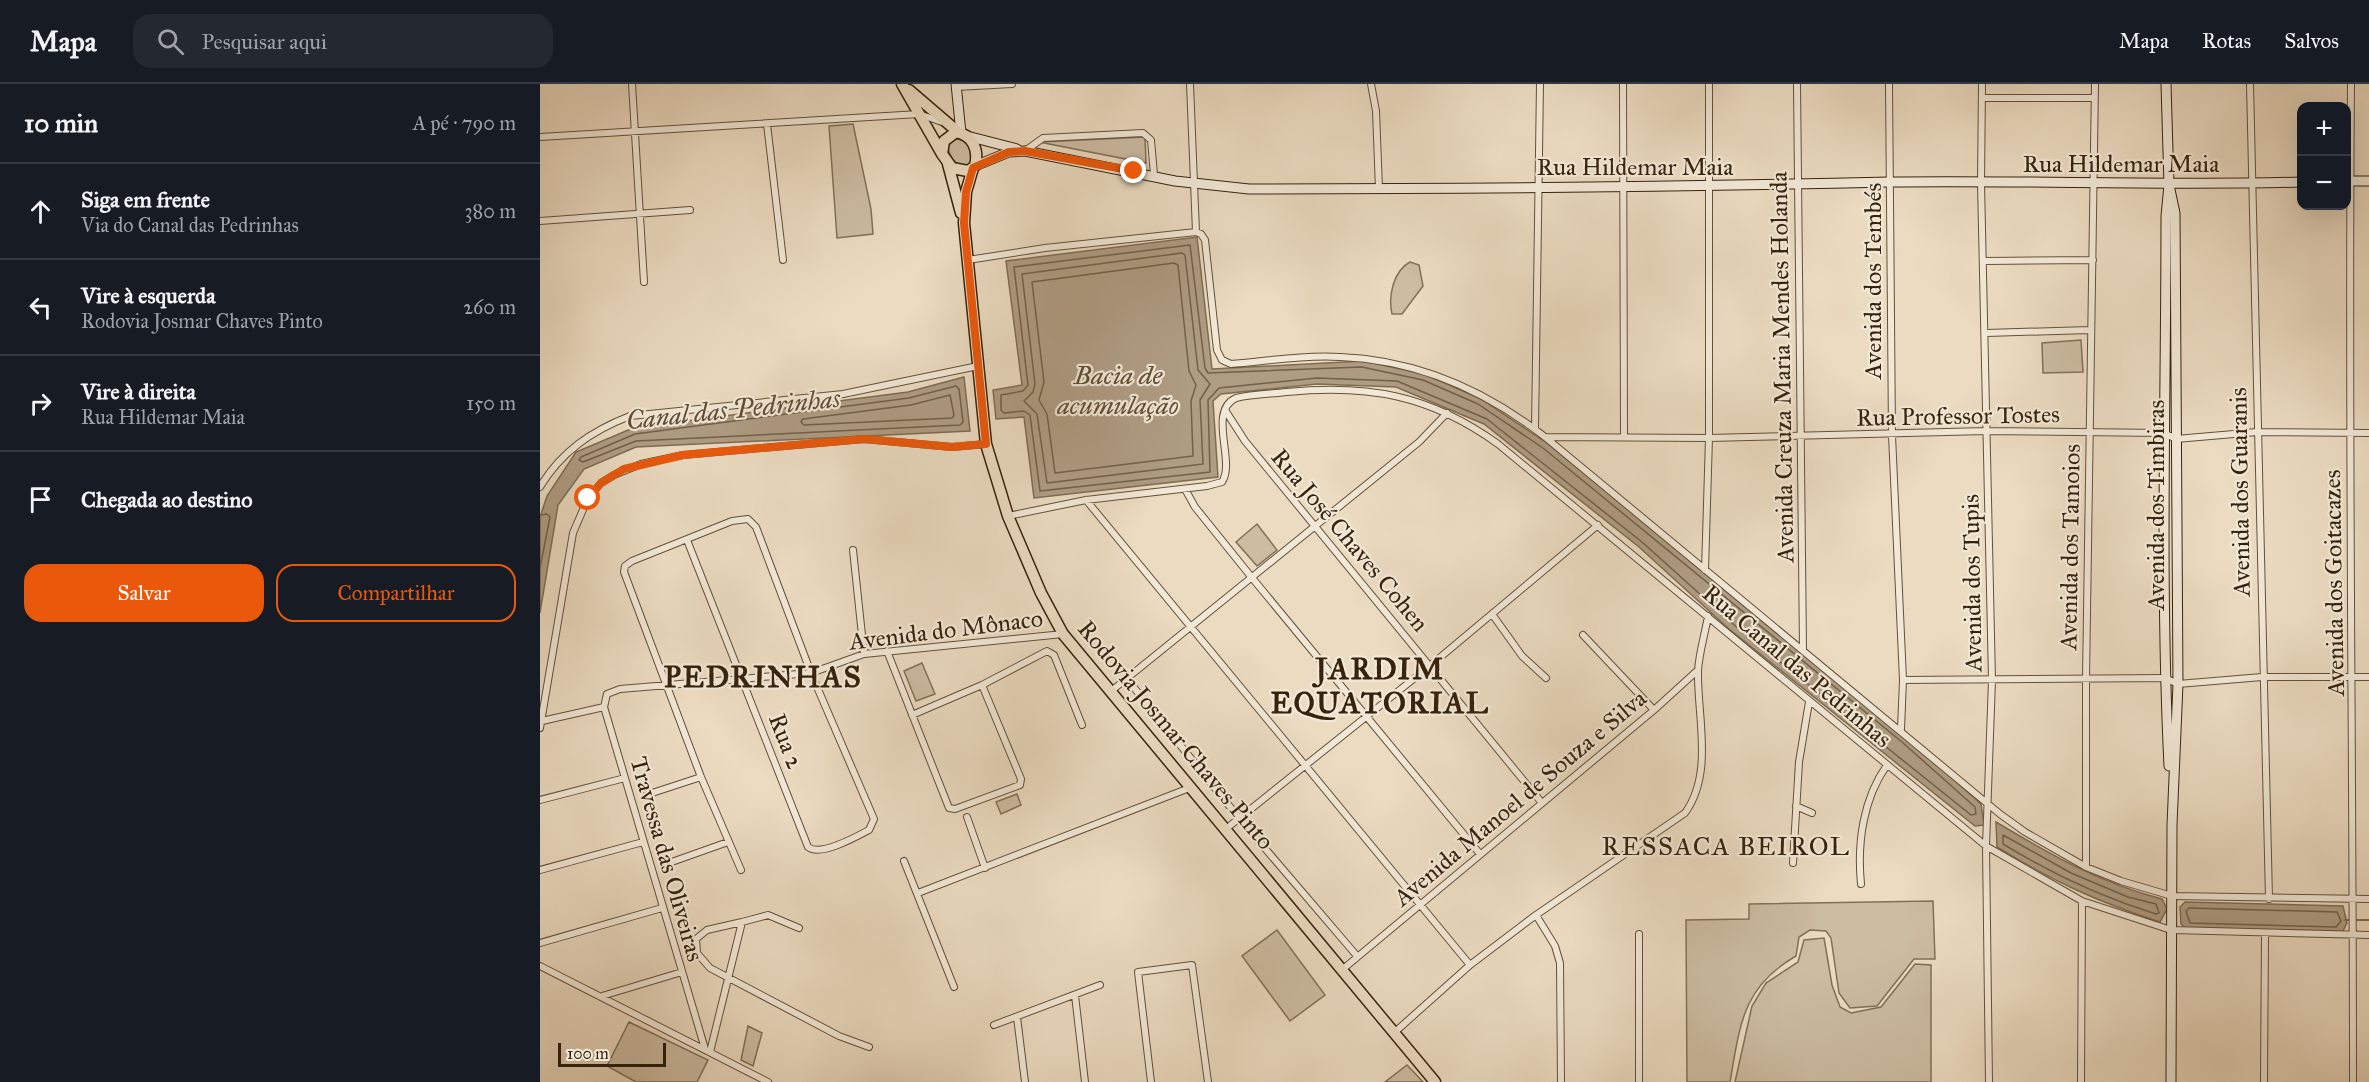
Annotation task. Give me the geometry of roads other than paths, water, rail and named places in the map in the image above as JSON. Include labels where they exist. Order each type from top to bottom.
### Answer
[{"type":"main road","name":"Rodovia Josmar Chaves Pinto","points":[[960,132],[902,84],[945,159],[964,223]]},
{"type":"main road","points":[[960,132],[976,150],[974,167],[968,171],[960,171],[945,159],[944,141],[949,135],[960,132]]},
{"type":"main road","name":"Rodovia Josmar Chaves Pinto","points":[[974,167],[966,192],[964,223],[986,444],[1008,516],[1041,593],[1063,634],[1110,693],[1227,828],[1435,1082]]},
{"type":"street","points":[[632,84],[644,282]]},
{"type":"street","points":[[960,132],[956,86],[1012,84]]},
{"type":"street","points":[[968,260],[1045,248],[1196,232],[1190,84]]},
{"type":"street","points":[[1371,84],[1376,111],[1380,189]]},
{"type":"street","points":[[1535,429],[1540,84]]},
{"type":"street","points":[[1623,84],[1624,436]]},
{"type":"street","points":[[1705,570],[1709,438],[1709,84]]},
{"type":"street","name":"Avenida Creuza Maria Mendes Holanda","points":[[1797,84],[1803,650]]},
{"type":"street","name":"Avenida dos Tembés","points":[[1890,84],[1892,435],[1902,680],[1901,729]]},
{"type":"street","name":"Avenida dos Tupis","points":[[1982,84],[1981,183],[1992,680],[1986,843],[1989,1082]]},
{"type":"street","name":"Avenida dos Tamoios","points":[[2086,867],[2086,679],[2094,84]]},
{"type":"street","name":"Avenida dos Timbiras","points":[[2166,84],[2169,185],[2166,216],[2164,433],[2165,678],[2172,825]]},
{"type":"street","name":"Avenida dos Guaranis","points":[[2250,84],[2262,677],[2269,899]]},
{"type":"street","name":"Avenida dos Goitacazes","points":[[2349,156],[2351,84]]},
{"type":"street","points":[[1983,98],[2094,98]]},
{"type":"street","points":[[540,137],[919,114],[960,132],[1025,151],[1043,138],[1143,132],[1151,140],[1154,175]]},
{"type":"street","points":[[767,124],[783,260]]},
{"type":"street","name":"Rua Hildemar Maia","points":[[974,167],[1009,152],[1025,151],[1238,189],[1798,186],[1890,182],[2169,185],[2297,182]]},
{"type":"street","points":[[2351,181],[2369,181]]},
{"type":"street","name":"Avenida dos Timbiras","points":[[2169,185],[2175,213],[2178,684],[2172,825],[2171,1082]]},
{"type":"street","points":[[540,221],[690,210]]},
{"type":"street","name":"Avenida dos Goitacazes","points":[[2348,210],[2353,676],[2353,1082]]},
{"type":"street","name":"Rua Canal das Pedrinhas","points":[[1196,232],[1200,233],[1205,240],[1219,356],[1231,364],[1339,356],[1396,363],[1473,389],[1545,437],[1901,729],[1987,803],[2025,832],[2086,867],[2171,899],[2369,899]]},
{"type":"street","points":[[1984,261],[2093,260]]},
{"type":"street","points":[[1986,333],[2090,330]]},
{"type":"street","points":[[540,487],[556,464],[577,444],[609,424],[630,416],[843,394],[978,366]]},
{"type":"street","name":"Rua Canal das Pedrinhas","points":[[1225,409],[1231,400],[1242,397],[1334,388],[1400,396],[1446,413],[1498,444],[1809,702],[1986,843],[2082,901],[2171,927],[2265,934],[2353,933],[2369,935]]},
{"type":"street","points":[[1008,516],[1086,501],[1185,489],[1222,482],[1226,470],[1223,440],[1225,409]]},
{"type":"street","name":"Rua José Chaves Cohen","points":[[1225,409],[1245,441],[1542,803]]},
{"type":"street","points":[[1110,693],[1191,630],[1314,526],[1425,437],[1446,413]]},
{"type":"street","name":"Rua Professor Tostes","points":[[1545,437],[1709,438],[1986,431],[2164,433],[2176,439]]},
{"type":"street","points":[[2176,439],[2257,432],[2369,433]]},
{"type":"street","points":[[604,707],[541,724],[573,533],[588,498],[601,483],[641,464],[683,455],[864,439],[952,447],[986,444]]},
{"type":"street","points":[[1185,489],[1195,507],[1252,579],[1480,854]]},
{"type":"street","points":[[1086,501],[1470,965]]},
{"type":"street","points":[[741,870],[701,777],[624,577],[625,566],[632,561],[738,519],[748,519],[756,527],[812,673]]},
{"type":"street","points":[[1227,828],[1365,716],[1431,666],[1598,525]]},
{"type":"street","name":"Rua 2","points":[[687,540],[744,681],[800,830],[806,844],[814,851],[869,830],[873,824],[873,816],[812,673]]},
{"type":"street","points":[[853,550],[864,654]]},
{"type":"street","points":[[1492,614],[1522,656],[1546,678]]},
{"type":"street","points":[[1395,1032],[1470,965],[1536,915],[1674,822],[1692,804],[1696,794],[1701,759],[1698,670],[1708,616]]},
{"type":"street","name":"Avenida do Mônaco","points":[[604,707],[607,694],[620,689],[744,681],[812,673],[864,654],[1063,634]]},
{"type":"street","points":[[1583,635],[1654,710]]},
{"type":"street","points":[[887,651],[949,808],[955,809],[1020,785],[1021,779],[982,686]]},
{"type":"street","points":[[912,714],[982,686],[1047,651],[1054,655],[1082,725]]},
{"type":"street","name":"Avenida Manoel de Souza e Silva","points":[[1343,969],[1654,710],[1698,670]]},
{"type":"street","points":[[1902,680],[2165,678],[2178,684],[2262,677],[2369,676]]},
{"type":"street","points":[[1127,679],[1239,818],[1360,954]]},
{"type":"street","points":[[1793,863],[1799,762],[1809,702]]},
{"type":"street","name":"Travessa das Oliveiras","points":[[604,707],[662,908],[707,1050]]},
{"type":"street","points":[[1861,884],[1863,825],[1868,799],[1875,781],[1887,765]]},
{"type":"street","points":[[646,795],[701,777]]},
{"type":"street","points":[[540,800],[625,778]]},
{"type":"street","points":[[918,893],[1192,787]]},
{"type":"street","points":[[1796,806],[1812,813]]},
{"type":"street","points":[[967,817],[985,868]]},
{"type":"street","points":[[540,870],[643,842]]},
{"type":"street","points":[[666,864],[728,842]]},
{"type":"street","points":[[904,861],[954,987]]},
{"type":"street","points":[[2081,1082],[2082,901]]},
{"type":"street","points":[[540,943],[662,908]]},
{"type":"street","points":[[799,927],[768,915],[706,930],[696,939],[697,953],[710,968],[730,979],[839,1036],[868,1047]]},
{"type":"street","points":[[1536,915],[1555,946],[1560,963],[1561,1082]]},
{"type":"street","points":[[707,1050],[730,979],[742,922]]},
{"type":"street","points":[[1639,934],[1640,1082]]},
{"type":"street","points":[[2264,1082],[2265,934]]},
{"type":"street","points":[[1151,1082],[1138,972],[1192,965],[1208,1082]]},
{"type":"street","points":[[540,966],[768,1082]]},
{"type":"street","points":[[602,996],[682,972]]},
{"type":"street","points":[[994,1025],[1100,985]]},
{"type":"street","points":[[1075,994],[1085,1082]]},
{"type":"street","points":[[1017,1017],[1025,1082]]},
{"type":"water","name":"Bacia de acumulação","points":[[1197,237],[1212,369],[1363,361],[1424,374],[1481,399],[1547,443],[1906,737],[1981,804],[1984,825],[1975,826],[1729,629],[1639,547],[1484,424],[1396,387],[1317,384],[1221,394],[1213,401],[1218,477],[1034,498],[1024,417],[996,419],[993,390],[1022,385],[1006,261]]},
{"type":"water","points":[[964,377],[970,431],[636,447],[584,469],[558,505],[540,613],[540,517],[547,496],[576,452],[633,428],[908,392]]},
{"type":"water","points":[[1996,822],[2076,867],[2118,885],[2162,899],[2167,909],[2160,922],[2076,890],[1997,847]]},
{"type":"water","points":[[2185,902],[2343,906],[2347,923],[2342,933],[2186,929],[2181,924],[2180,907]]},
{"type":"waterway","points":[[2345,920],[2369,920]]},
{"type":"district","name":"PEDRINHAS","points":[[763,677]]},
{"type":"district","name":"JARDIM EQUATORIAL","points":[[1380,686]]},
{"type":"district","name":"RESSACA BEIROL","points":[[1726,846]]},
{"type":"water label","name":"Canal das Pedrinhas","points":[[733,409]]}]
